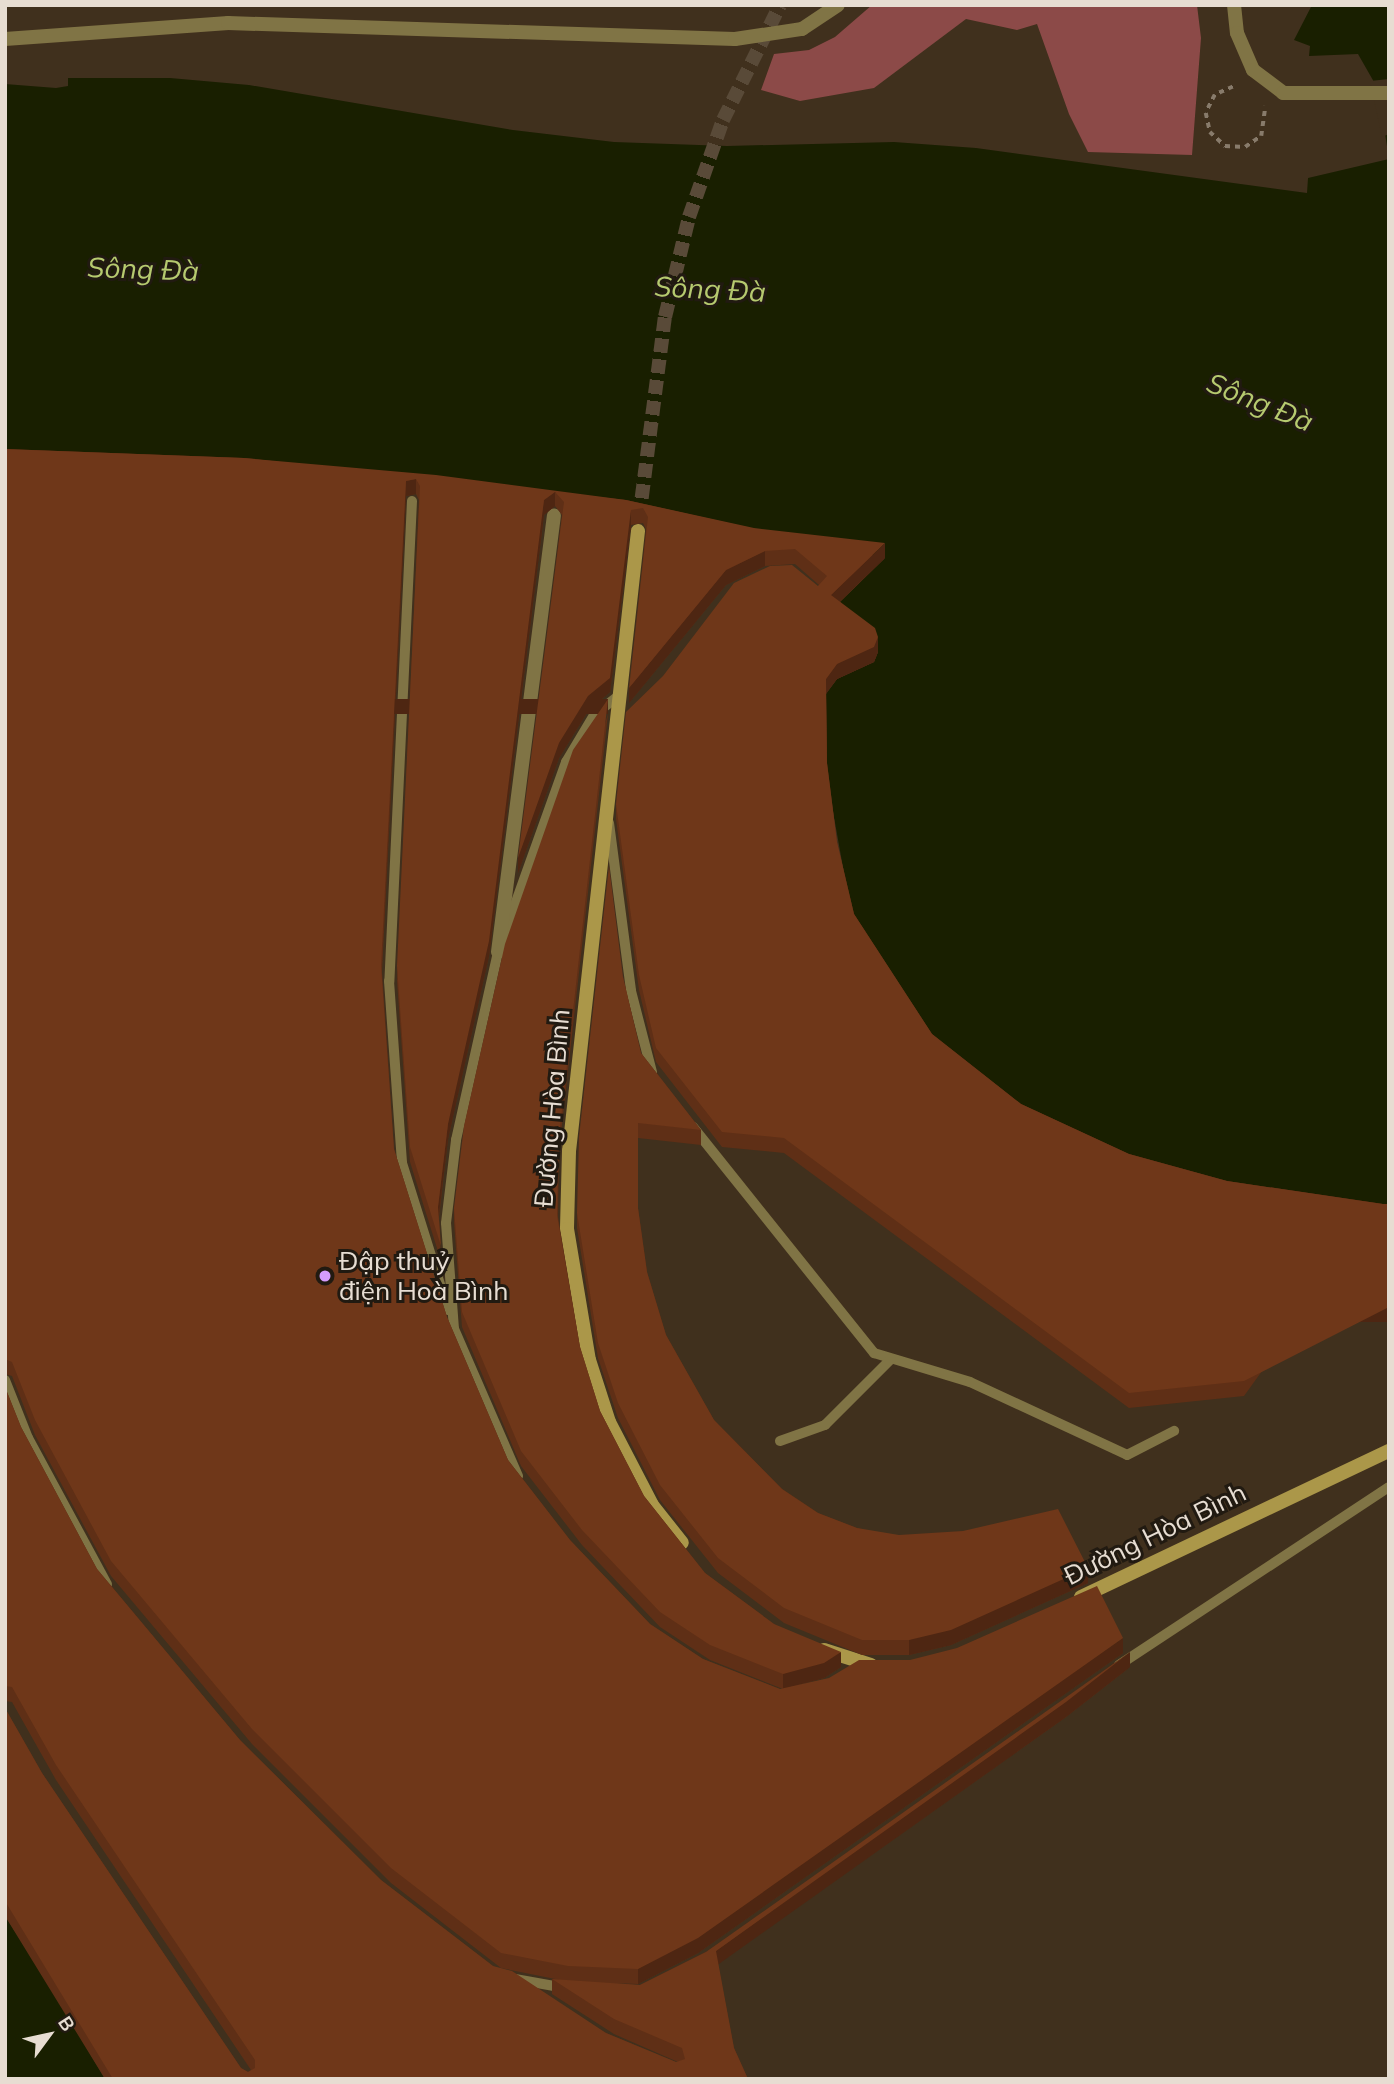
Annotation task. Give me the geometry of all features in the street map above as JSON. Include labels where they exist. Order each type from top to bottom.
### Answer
[{"type":"main road","name":"Đường Hòa Bình","points":[[638,531],[569,1151],[567,1229],[589,1360],[609,1422],[652,1505],[694,1559]]},
{"type":"main road","name":"Đường Hòa Bình","points":[[1060,1607],[1389,1451]]},
{"type":"main road","points":[[814,1646],[854,1668],[885,1665]]},
{"type":"street","points":[[5,39],[228,23],[735,39],[802,29],[838,5]]},
{"type":"street","points":[[1234,5],[1237,33],[1253,70],[1283,93],[1389,93]]},
{"type":"street","points":[[498,951],[554,516]]},
{"type":"lane","points":[[412,501],[389,981],[402,1163],[454,1329],[514,1470],[530,1490]]},
{"type":"lane","points":[[454,1329],[448,1209],[456,1140],[498,951],[566,762],[594,715],[620,695]]},
{"type":"lane","points":[[616,726],[632,710]]},
{"type":"lane","points":[[607,810],[637,1025],[649,1066],[663,1087]]},
{"type":"lane","points":[[686,1118],[874,1353],[970,1382],[1127,1455],[1174,1431]]},
{"type":"lane","points":[[779,1441],[825,1424],[891,1359]]},
{"type":"lane","points":[[5,1380],[28,1438],[113,1591]]},
{"type":"lane","points":[[1105,1674],[1389,1488]]},
{"type":"lane","points":[[498,1975],[579,1989]]},
{"type":"lane","points":[[514,1978],[542,1997]]},
{"type":"path","points":[[1233,87],[1215,95],[1206,113],[1210,132],[1225,146],[1245,147],[1261,136],[1265,106]]},
{"type":"shaded area","points":[[872,5],[1197,5],[1201,38],[1192,155],[1088,152],[1069,114],[1037,24],[1017,30],[966,19],[874,88],[800,101],[761,90],[774,54],[809,50],[835,37]]},
{"type":"water","points":[[1312,5],[1389,5],[1389,159],[1378,89],[1358,54],[1309,56],[1310,46],[1294,40]]},
{"type":"water","name":"Sông Đà","points":[[68,78],[170,78],[249,85],[513,130],[614,142],[727,146],[894,142],[976,148],[1307,193],[1308,178],[1389,159],[1389,1219],[1227,1196],[1021,1119],[932,1049],[854,929],[827,778],[826,694],[837,679],[874,662],[878,652],[831,610],[884,559],[531,502],[5,462],[5,84],[56,88],[68,86]]},
{"type":"water","points":[[5,1916],[47,1981],[105,2079],[5,2079]]},
{"type":"pier","points":[[1389,79],[1389,134],[1382,137],[1370,81]]},
{"type":"building","name":"Đập thuỷ điện Hoà Bình","points":[[5,449],[244,458],[436,475],[626,500],[754,528],[885,543],[831,595],[875,628],[878,637],[874,647],[837,664],[826,679],[827,763],[837,842],[854,914],[932,1034],[1021,1104],[1129,1154],[1227,1181],[1389,1204],[1389,1307],[1244,1381],[1129,1393],[784,1138],[722,1132],[656,1048],[639,975],[616,804],[626,712],[663,676],[734,583],[770,566],[792,565],[818,586],[827,576],[795,549],[765,551],[726,570],[629,688],[648,517],[643,508],[631,510],[610,678],[588,696],[559,743],[518,858],[564,502],[555,492],[544,500],[489,941],[448,1124],[438,1207],[441,1246],[410,1147],[397,966],[420,486],[416,479],[406,481],[381,966],[394,1149],[447,1317],[508,1460],[570,1540],[650,1624],[703,1659],[780,1689],[829,1678],[859,1660],[910,1660],[957,1648],[1097,1586],[1123,1638],[698,1938],[638,1969],[568,1966],[501,1953],[391,1868],[252,1729],[111,1561],[35,1420],[12,1362],[5,1359]]},
{"type":"building","points":[[608,699],[559,1136],[557,1215],[580,1347],[600,1411],[644,1496],[705,1573],[774,1624],[841,1652],[824,1663],[783,1674],[710,1645],[660,1612],[582,1530],[521,1451],[462,1312],[454,1208],[464,1126],[505,944],[573,750]]},
{"type":"building","points":[[609,866],[623,977],[641,1053],[701,1130],[638,1123],[638,1208],[647,1272],[666,1335],[714,1420],[782,1489],[818,1513],[857,1528],[899,1535],[963,1531],[1058,1509],[1088,1568],[951,1630],[909,1640],[862,1640],[784,1608],[718,1558],[660,1485],[618,1403],[598,1343],[577,1213],[579,1137]]},
{"type":"building","points":[[5,1387],[21,1427],[97,1569],[240,1740],[381,1880],[493,1966],[512,1971],[606,2033],[676,2062],[685,2059],[682,2048],[614,2019],[552,1979],[640,1985],[706,1952],[1130,1652],[1066,1702],[716,1951],[734,2048],[748,2079],[113,2079],[5,1901],[5,1708],[42,1773],[241,2068],[248,2072],[255,2068],[255,2060],[56,1765],[12,1687],[5,1686]]},
{"type":"tunnel","points":[[639,519],[665,317],[689,217],[723,120],[780,5]]},
{"type":"place","name":"Đập thuỷ điện Hoà Bình","points":[[325,1276]]}]
